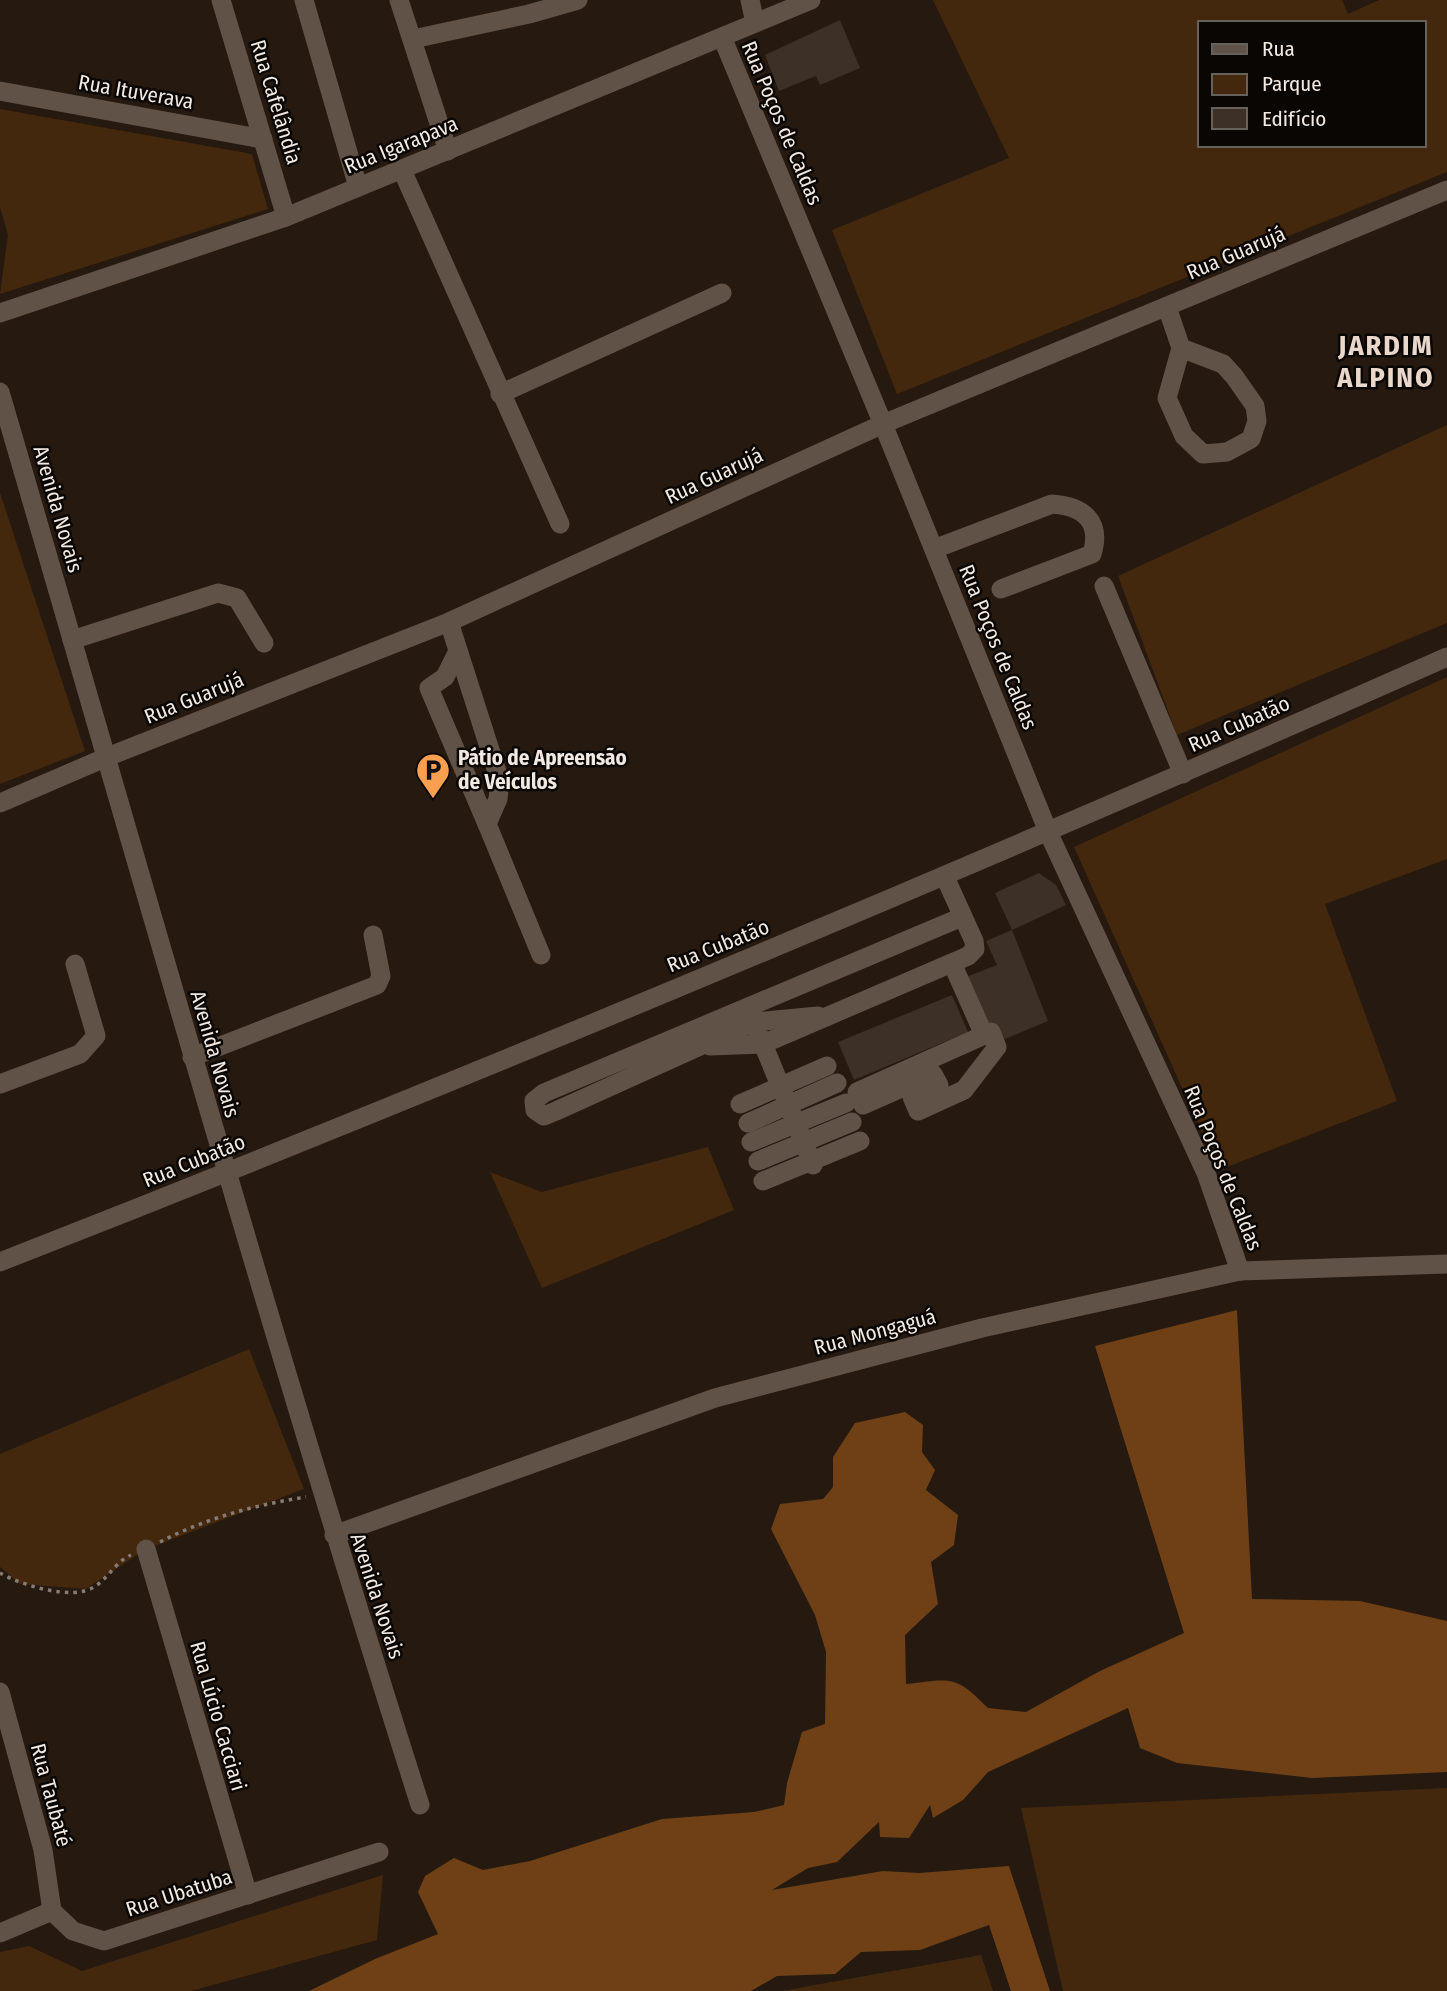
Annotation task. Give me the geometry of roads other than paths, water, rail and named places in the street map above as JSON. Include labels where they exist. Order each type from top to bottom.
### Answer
[{"type":"street","name":"Rua Cafelândia","points":[[221,0],[286,217]]},
{"type":"street","points":[[304,0],[358,187]]},
{"type":"street","points":[[399,0],[448,151]]},
{"type":"street","points":[[412,39],[527,7],[578,0]]},
{"type":"street","points":[[750,0],[755,23]]},
{"type":"street","name":"Rua Igarapava","points":[[0,313],[286,217],[811,0]]},
{"type":"street","name":"Rua Poços de Caldas","points":[[722,37],[1049,834],[1206,1173],[1240,1271]]},
{"type":"street","name":"Rua Ituverava","points":[[0,91],[263,139]]},
{"type":"street","points":[[402,170],[560,524]]},
{"type":"street","name":"Rua Guarujá","points":[[0,803],[107,757],[449,622],[883,424],[1447,190]]},
{"type":"street","points":[[500,394],[722,293]]},
{"type":"street","points":[[1167,307],[1181,348],[1167,398],[1184,436],[1203,454],[1227,452],[1251,439],[1258,421],[1255,406],[1234,376],[1223,364],[1181,348]]},
{"type":"street","name":"Avenida Novais","points":[[0,392],[225,1173],[334,1535],[420,1805]]},
{"type":"street","points":[[934,549],[1052,504],[1069,505],[1091,520],[1097,537],[1092,554],[1001,589]]},
{"type":"street","points":[[1104,586],[1183,774]]},
{"type":"street","points":[[72,640],[218,593],[237,598],[264,643]]},
{"type":"street","points":[[449,622],[500,782],[498,799],[487,824]]},
{"type":"street","points":[[458,651],[445,677],[429,688],[541,955]]},
{"type":"street","name":"Rua Cubatão","points":[[0,1262],[225,1173],[1049,834],[1447,657]]},
{"type":"street","points":[[702,1046],[763,1044],[953,963],[975,949],[945,877]]},
{"type":"street","points":[[833,1015],[754,1022],[544,1116],[535,1110],[534,1101],[544,1093],[962,917]]},
{"type":"street","points":[[192,1057],[365,992],[377,985],[381,976],[373,935]]},
{"type":"street","points":[[953,963],[984,1035]]},
{"type":"street","points":[[0,1084],[80,1054],[96,1036],[75,964]]},
{"type":"street","points":[[754,1022],[809,1156]]},
{"type":"street","points":[[991,1032],[997,1047],[964,1090],[918,1111],[912,1097],[939,1086],[933,1074],[863,1105],[857,1091],[984,1035],[991,1032]]},
{"type":"street","points":[[751,1142],[827,1066]]},
{"type":"street","points":[[748,1123],[837,1083]]},
{"type":"street","points":[[740,1104],[789,1104],[849,1112],[809,1156],[763,1181]]},
{"type":"street","points":[[758,1161],[809,1156],[860,1141]]},
{"type":"street","name":"Rua Mongaguá","points":[[334,1535],[715,1398],[982,1328],[1240,1271],[1447,1264]]},
{"type":"street","name":"Rua Lúcio Cacciari","points":[[146,1549],[248,1895]]},
{"type":"street","name":"Rua Taubaté","points":[[0,1692],[43,1850],[52,1910]]},
{"type":"street","name":"Rua Ubatuba","points":[[52,1910],[73,1931],[104,1941],[379,1852]]},
{"type":"street","points":[[0,1933],[52,1910]]},
{"type":"place","name":"Pátio de Apreensão de Veículos","points":[[433,800]]},
{"type":"district","name":"JARDIM ALPINO","points":[[1386,361]]}]
